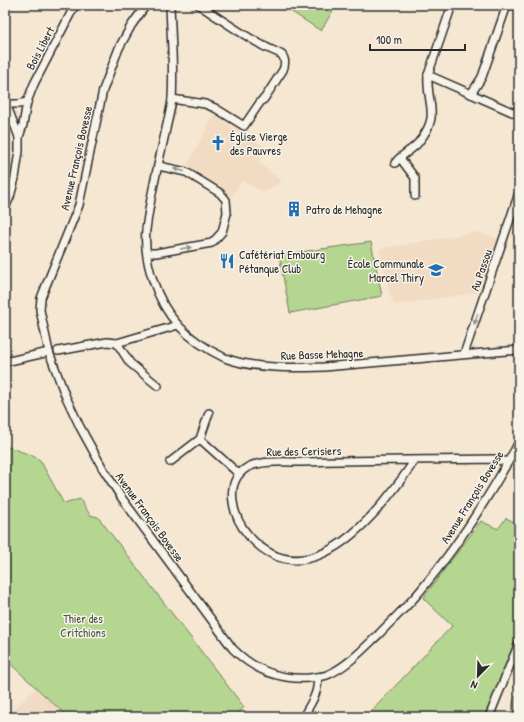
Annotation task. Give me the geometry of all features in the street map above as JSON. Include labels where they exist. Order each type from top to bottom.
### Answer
[{"type":"street","name":"Bois Libert","points":[[5,208],[10,197],[14,178],[19,151],[19,137],[23,125],[27,102],[34,84],[75,5]]},
{"type":"street","name":"Avenue François Bovesse","points":[[146,5],[131,26],[119,48],[103,90],[79,205],[41,298],[40,310],[49,352],[68,402],[102,467],[121,497],[233,648],[242,658],[254,667],[286,678],[317,677],[337,670],[367,645],[420,592],[463,536],[492,491],[519,442]]},
{"type":"street","name":"Rue Basse Mehagne","points":[[170,5],[172,99],[146,231],[147,253],[154,285],[164,304],[178,324],[197,342],[225,357],[267,366],[295,368],[324,367],[519,350]]},
{"type":"street","points":[[172,99],[205,104],[216,108],[244,126],[272,88],[285,64],[285,59],[281,54],[258,43],[199,5]]},
{"type":"street","points":[[414,196],[415,178],[398,161],[416,145],[426,133],[430,124],[431,107],[427,84],[428,75],[452,5]]},
{"type":"street","points":[[471,94],[482,77],[507,5]]},
{"type":"street","points":[[428,75],[519,115]]},
{"type":"street","name":"Bois Libert","points":[[19,137],[6,102],[18,104],[27,102]]},
{"type":"street","points":[[147,253],[156,253],[212,243],[222,232],[227,213],[226,200],[220,193],[186,172],[159,166]]},
{"type":"street","name":"Au Passou","points":[[464,354],[519,193]]},
{"type":"street","points":[[58,351],[101,342],[117,343],[178,324]]},
{"type":"street","points":[[117,343],[130,363],[158,386]]},
{"type":"street","points":[[5,362],[49,352]]},
{"type":"street","points":[[170,462],[200,439],[209,413]]},
{"type":"street","points":[[200,439],[240,474],[232,492],[232,503],[235,514],[243,530],[253,541],[267,552],[292,560],[310,558],[327,553],[343,543],[380,506],[415,460]]},
{"type":"street","name":"Rue des Cerisiers","points":[[240,474],[248,467],[258,463],[493,459],[508,462]]},
{"type":"street","points":[[489,717],[519,643]]},
{"type":"street","points":[[303,717],[313,698],[318,683],[317,677]]},
{"type":"shaded area","points":[[214,115],[265,147],[258,162],[282,181],[264,192],[242,181],[232,196],[187,165]]},
{"type":"shaded area","name":"École Communale Marcel Thiry","points":[[476,232],[498,238],[480,292],[395,305],[392,301],[379,249]]},
{"type":"shaded area","points":[[34,690],[39,690],[64,715],[63,717],[6,717]]},
{"type":"green space","points":[[281,5],[336,5],[321,31]]},
{"type":"green space","points":[[371,242],[382,296],[290,313],[279,255]]},
{"type":"green space","name":"Thier des Critchions","points":[[5,446],[31,455],[40,460],[64,504],[80,499],[90,515],[98,517],[244,707],[239,713],[239,717],[68,717],[5,659]]},
{"type":"green space","points":[[506,518],[514,522],[519,521],[519,634],[485,717],[366,717],[452,626],[423,598],[481,521],[498,529]]},
{"type":"green space","points":[[519,692],[519,717],[516,717],[513,715],[513,705]]},
{"type":"place","name":"Église Vierge des Pauvres","points":[[218,143]]},
{"type":"place","name":"Patro de Mehagne","points":[[294,209]]},
{"type":"place","name":"Cafétériat Embourg Pétanque Club","points":[[227,261]]},
{"type":"place","name":"École Communale Marcel Thiry","points":[[436,270]]}]
